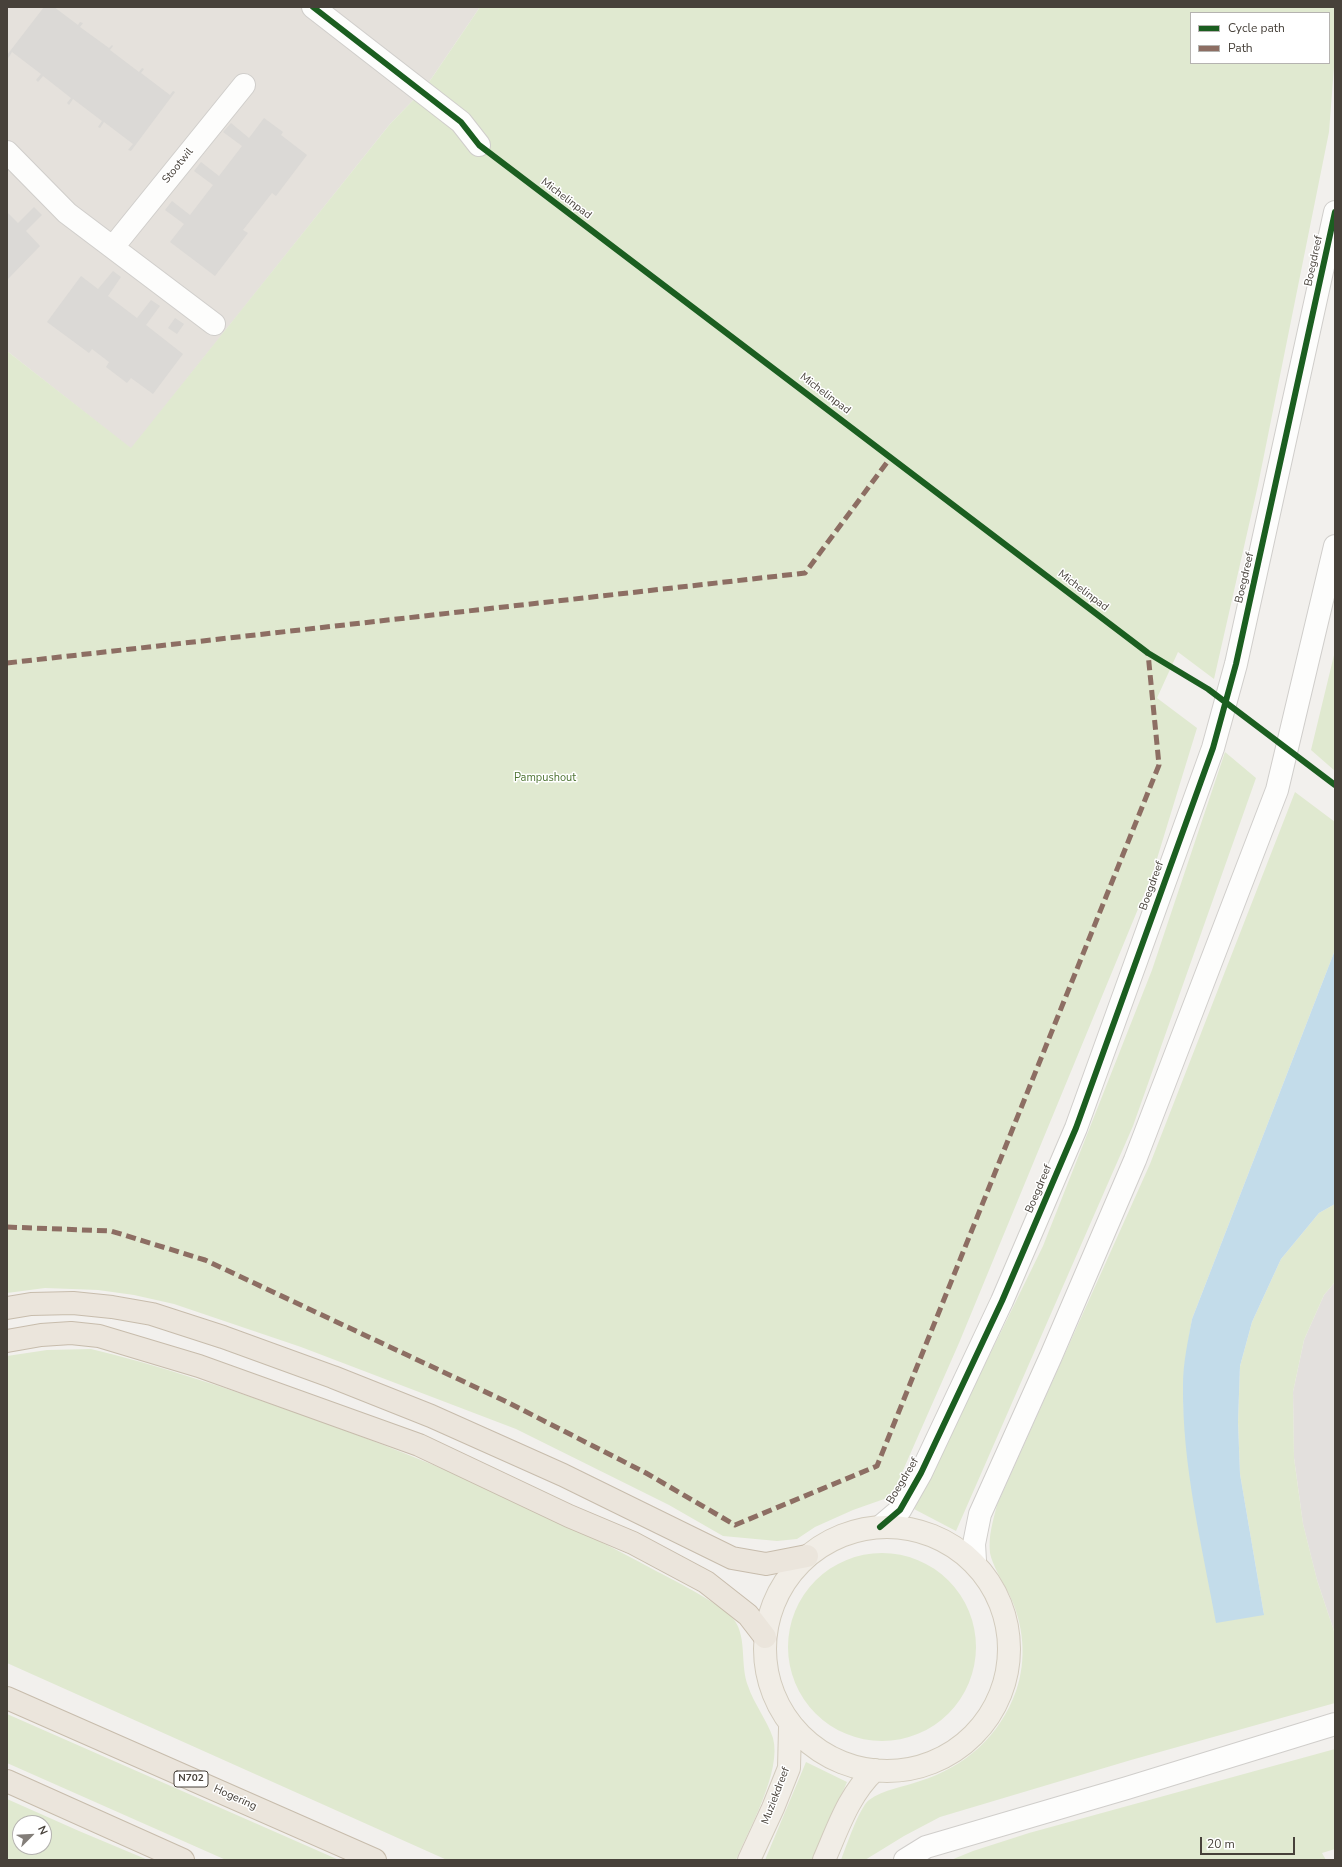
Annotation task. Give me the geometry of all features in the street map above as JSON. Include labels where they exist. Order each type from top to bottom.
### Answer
[{"type":"highway","points":[[7,1308],[32,1304],[73,1303],[112,1307],[152,1314],[223,1337],[311,1369],[431,1416],[563,1475],[732,1558],[766,1564],[807,1556]]},
{"type":"highway","points":[[7,1341],[41,1335],[71,1333],[99,1336],[199,1366],[419,1445],[569,1516],[633,1543],[706,1582],[748,1615],[764,1637]]},
{"type":"highway","name":"Hogering","points":[[7,1698],[375,1860]]},
{"type":"highway","points":[[7,1781],[183,1860]]},
{"type":"main road","points":[[880,1527],[918,1530],[952,1546],[975,1561],[1002,1604],[1010,1644],[1007,1683],[986,1720],[964,1741],[938,1759],[904,1770],[875,1770],[840,1762],[817,1750],[790,1728],[766,1673],[764,1637],[771,1607],[786,1579],[807,1556],[841,1536],[880,1527]]},
{"type":"main road","name":"Muziekdreef","points":[[749,1860],[773,1808],[789,1768],[790,1728]]},
{"type":"main road","points":[[824,1860],[846,1809],[863,1781],[875,1770]]},
{"type":"street","points":[[312,7],[460,122],[479,145]]},
{"type":"street","name":"Stootwil","points":[[113,247],[244,85]]},
{"type":"street","points":[[7,152],[67,213],[214,324]]},
{"type":"street","name":"Boegdreef","points":[[880,1527],[900,1510],[921,1473],[1002,1301],[1076,1128],[1212,748],[1236,664],[1335,212]]},
{"type":"street","points":[[975,1561],[974,1544],[980,1514],[1051,1356],[1136,1160],[1277,790],[1335,546]]},
{"type":"street","points":[[905,1860],[926,1847],[1127,1788],[1335,1724]]},
{"type":"shaded area","points":[[7,7],[480,7],[425,88],[390,124],[131,449],[7,351]]},
{"type":"shaded area","points":[[1335,1282],[1335,1634],[1317,1580],[1303,1524],[1294,1458],[1293,1392],[1304,1340],[1324,1295]]},
{"type":"green space","name":"Pampushout","points":[[480,7],[1335,7],[1335,54],[1329,132],[1258,485],[1214,679],[1178,652],[1157,698],[1197,728],[1152,875],[959,1343],[897,1484],[887,1498],[853,1510],[815,1527],[797,1539],[777,1541],[723,1536],[669,1505],[516,1429],[301,1347],[174,1304],[134,1295],[98,1290],[45,1288],[7,1293],[7,351],[131,448],[390,124],[425,88]]},
{"type":"green space","points":[[1335,651],[1335,771],[1311,750]]},
{"type":"green space","points":[[1225,752],[1256,778],[1133,1126],[956,1531],[914,1509],[1043,1246],[1152,970]]},
{"type":"green space","points":[[1295,792],[1335,822],[1335,950],[1192,1319],[1185,1368],[1184,1417],[1264,1615],[1240,1474],[1238,1422],[1240,1366],[1252,1322],[1281,1259],[1319,1213],[1335,1204],[1335,1282],[1324,1295],[1304,1340],[1293,1392],[1294,1458],[1303,1524],[1317,1580],[1335,1634],[1335,1703],[1131,1760],[940,1817],[904,1836],[865,1860],[841,1860],[857,1819],[865,1804],[869,1800],[888,1791],[936,1775],[966,1758],[979,1748],[1001,1722],[1016,1691],[1022,1667],[1023,1655],[1021,1630],[1014,1606],[995,1568],[990,1553],[990,1535],[997,1505],[1150,1164]]},
{"type":"green space","points":[[91,1349],[166,1369],[239,1393],[336,1427],[430,1463],[568,1525],[711,1601],[730,1615],[739,1628],[744,1670],[748,1686],[773,1738],[775,1751],[773,1767],[763,1800],[736,1860],[447,1860],[7,1663],[7,1356],[47,1350]]},
{"type":"green space","points":[[891,1553],[900,1554],[918,1560],[942,1574],[949,1580],[955,1587],[969,1611],[975,1629],[975,1665],[969,1683],[955,1707],[949,1714],[942,1720],[918,1734],[900,1740],[873,1741],[864,1740],[838,1730],[822,1720],[809,1707],[795,1683],[789,1665],[788,1638],[789,1629],[799,1603],[809,1587],[822,1574],[846,1560],[864,1554]]},
{"type":"green space","points":[[7,1714],[339,1860],[226,1860],[7,1763]]},
{"type":"green space","points":[[1335,1749],[1335,1849],[1322,1853],[1326,1860],[951,1860],[973,1851],[1029,1833]]},
{"type":"green space","points":[[806,1762],[847,1782],[813,1860],[765,1860]]},
{"type":"green space","points":[[7,1799],[43,1815],[12,1815],[12,1855],[52,1855],[52,1819],[148,1860],[7,1860]]},
{"type":"water","points":[[1335,950],[1335,1204],[1319,1213],[1281,1259],[1252,1322],[1240,1366],[1238,1422],[1240,1474],[1264,1615],[1216,1623],[1189,1475],[1183,1385],[1187,1344],[1192,1319]]},
{"type":"building","points":[[44,7],[54,7],[78,25],[80,22],[83,23],[80,27],[109,48],[112,45],[113,46],[110,50],[139,72],[142,68],[144,69],[141,73],[170,95],[173,91],[175,92],[131,151],[128,150],[133,144],[104,122],[100,128],[98,127],[102,121],[73,99],[69,105],[67,103],[71,98],[43,76],[38,82],[36,80],[41,74],[12,52],[7,60],[7,55]]},
{"type":"building","points":[[264,118],[283,132],[281,135],[307,155],[276,196],[272,193],[243,230],[248,233],[215,276],[170,242],[184,224],[165,210],[172,201],[190,215],[213,185],[194,171],[201,162],[219,176],[242,146],[223,132],[231,123],[249,138]]},
{"type":"building","points":[[34,207],[42,215],[26,231],[40,246],[8,279],[7,212],[18,223]]},
{"type":"building","points":[[113,271],[121,277],[108,296],[137,318],[151,300],[160,306],[146,325],[183,354],[153,394],[131,378],[127,383],[106,367],[109,362],[92,349],[89,353],[47,322],[81,276],[98,289]]},
{"type":"building","points":[[175,318],[184,324],[177,334],[168,328]]},
{"type":"marked path","points":[[7,663],[805,573],[891,457]]},
{"type":"marked path","points":[[7,1227],[111,1231],[205,1260],[507,1402],[646,1473],[735,1525],[877,1466],[1159,765],[1148,653]]},
{"type":"cycle path","name":"Michelinpad","points":[[313,7],[461,122],[479,145],[1148,653],[1208,689],[1335,785]]},
{"type":"cycle path","points":[[880,1527],[900,1510],[921,1473],[1002,1301],[1076,1128],[1213,748],[1236,664],[1335,212]]}]
